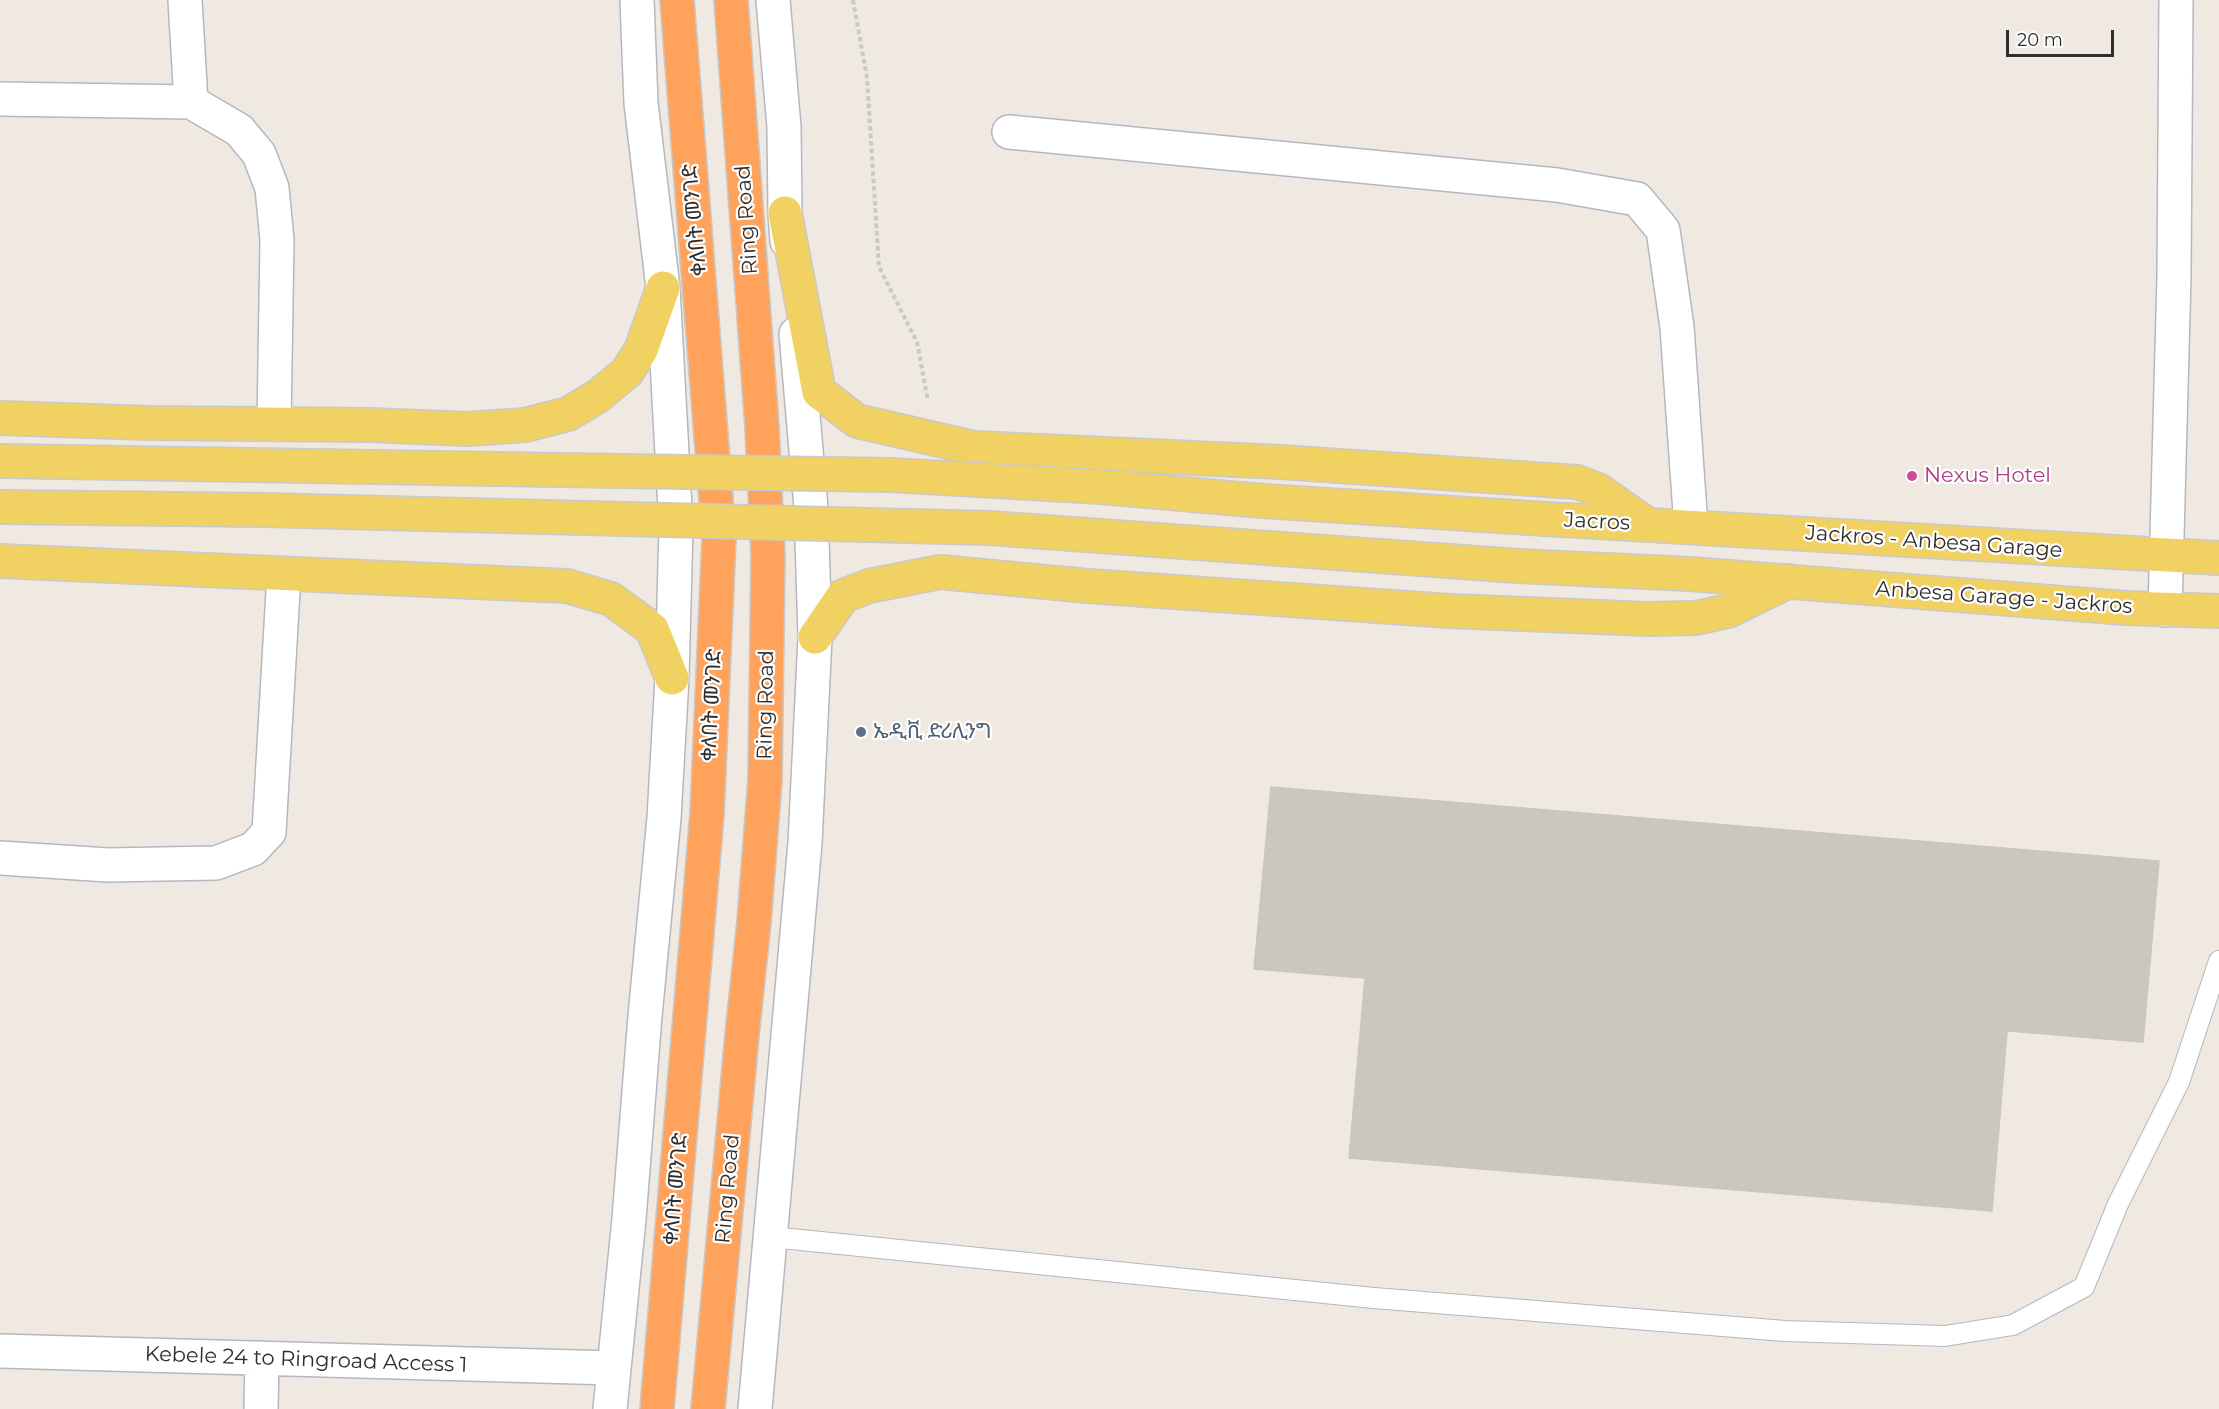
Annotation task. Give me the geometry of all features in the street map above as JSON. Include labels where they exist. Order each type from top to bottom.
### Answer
[{"type":"highway","name":"ቀለበት መንገድ","points":[[657,1409],[707,814],[719,538],[677,0]]},
{"type":"highway","name":"Ring Road","points":[[708,1409],[754,922],[765,768],[768,556],[756,348],[731,0]]},
{"type":"main road","points":[[785,213],[819,392],[857,421],[974,448],[1280,462],[1577,482],[1599,490],[1648,525]]},
{"type":"main road","points":[[0,418],[468,429],[525,425],[568,414],[598,396],[627,372],[641,350],[663,288]]},
{"type":"main road","name":"Jacros","points":[[0,461],[891,475],[1101,487],[1264,501],[1648,525]]},
{"type":"main road","points":[[0,507],[263,510],[989,528],[1518,566],[1789,581]]},
{"type":"main road","name":"Jackros - Anbesa Garage","points":[[1648,525],[2219,558]]},
{"type":"main road","points":[[0,561],[567,586],[611,598],[652,630],[672,678]]},
{"type":"main road","points":[[815,637],[843,596],[869,586],[940,572],[1088,586],[1450,611],[1648,619],[1696,618],[1728,611],[1789,581]]},
{"type":"main road","name":"Anbesa Garage - Jackros","points":[[1789,581],[2165,610],[2219,611]]},
{"type":"street","points":[[184,0],[191,102]]},
{"type":"street","points":[[610,1409],[664,818],[672,678],[676,527],[663,288],[641,103],[637,0]]},
{"type":"street","points":[[755,1409],[805,843],[815,637],[811,508],[785,213],[784,127],[773,0]]},
{"type":"street","points":[[2165,610],[2174,276],[2176,0]]},
{"type":"street","points":[[0,99],[191,102],[239,130],[259,154],[272,188],[277,240],[274,424]]},
{"type":"street","points":[[1009,132],[1557,185],[1637,199],[1662,230],[1677,327],[1691,527]]},
{"type":"street","points":[[0,858],[108,865],[216,863],[253,849],[269,832],[284,574]]},
{"type":"street","name":"Kebele 24 to Ringroad Access 1","points":[[0,1351],[613,1368]]},
{"type":"street","points":[[261,1409],[262,1358]]},
{"type":"lane","points":[[771,1237],[1374,1298],[1785,1331],[1945,1336],[2013,1325],[2084,1287],[2118,1204],[2179,1082],[2219,961]]},
{"type":"path","points":[[853,0],[867,78],[879,267],[917,342],[936,440]]},
{"type":"building","points":[[1271,787],[2159,861],[2143,1042],[1254,969]]},
{"type":"building","points":[[1365,978],[2007,1031],[1992,1211],[1349,1158]]},
{"type":"place","name":"Nexus Hotel","points":[[1912,476]]},
{"type":"place","name":"ኤዲቪ ድሪሊንግ","points":[[861,732]]}]
